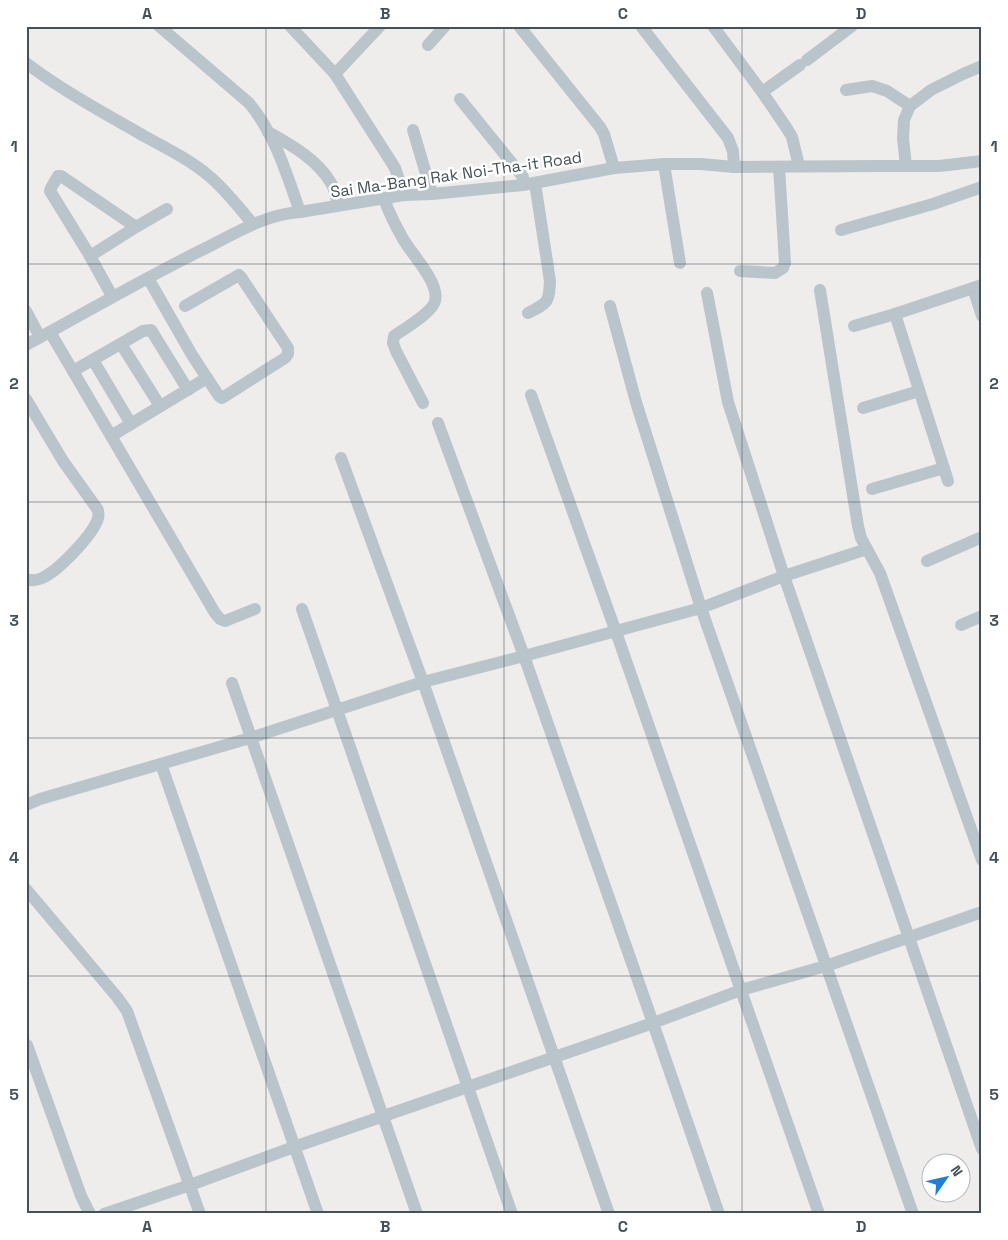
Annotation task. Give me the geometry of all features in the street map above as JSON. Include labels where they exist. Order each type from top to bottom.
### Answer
[{"type":"street","points":[[159,26],[249,103],[260,116],[286,171],[300,212]]},
{"type":"street","points":[[290,26],[335,74],[390,160],[404,195]]},
{"type":"street","points":[[335,74],[380,26]]},
{"type":"street","points":[[428,45],[445,26]]},
{"type":"street","points":[[519,26],[600,127],[604,134],[614,168]]},
{"type":"street","points":[[641,26],[728,138],[733,151],[734,167]]},
{"type":"street","points":[[713,26],[786,127],[792,138],[799,166]]},
{"type":"street","points":[[762,92],[804,63],[837,30],[852,26]]},
{"type":"street","points":[[26,64],[88,104],[169,150],[209,176],[230,196],[253,224]]},
{"type":"street","points":[[906,166],[903,138],[904,120],[910,106],[931,90],[982,66]]},
{"type":"street","points":[[846,90],[872,86],[887,91],[910,106]]},
{"type":"street","points":[[460,99],[522,178],[529,184],[550,281],[549,297],[545,304],[528,313]]},
{"type":"street","points":[[412,130],[432,194]]},
{"type":"street","points":[[268,132],[296,148],[320,169],[332,184],[338,205]]},
{"type":"street","name":"Sai Ma-Bang Rak Noi-Tha-it Road","points":[[26,345],[112,296],[253,224],[288,213],[404,195],[529,184],[614,168],[664,164],[701,164],[734,167],[939,166],[982,161]]},
{"type":"street","points":[[664,164],[680,263]]},
{"type":"street","points":[[740,271],[775,272],[783,268],[779,167]]},
{"type":"street","points":[[112,296],[50,188],[58,176],[61,176],[136,227]]},
{"type":"street","points":[[841,230],[894,216],[982,187]]},
{"type":"street","points":[[384,199],[403,240],[429,277],[435,293],[435,301],[431,309],[394,336],[393,343],[422,403]]},
{"type":"street","points":[[90,256],[136,227],[168,210]]},
{"type":"street","points":[[148,278],[192,355],[222,398],[288,354],[288,348],[239,275],[185,306]]},
{"type":"street","points":[[854,326],[978,287],[982,316]]},
{"type":"street","points":[[820,290],[861,538],[880,573],[982,860]]},
{"type":"street","points":[[707,293],[728,402],[784,576],[982,1148]]},
{"type":"street","points":[[610,306],[636,402],[701,608],[913,1214]]},
{"type":"street","points":[[26,311],[73,371],[220,619],[225,621],[256,609]]},
{"type":"street","points":[[894,314],[948,481]]},
{"type":"street","points":[[73,371],[143,331],[151,330],[188,390]]},
{"type":"street","points":[[120,344],[160,406]]},
{"type":"street","points":[[93,360],[131,424]]},
{"type":"street","points":[[111,436],[207,378]]},
{"type":"street","points":[[863,408],[919,391]]},
{"type":"street","points":[[531,395],[616,632],[819,1214]]},
{"type":"street","points":[[26,579],[35,580],[54,572],[92,531],[98,518],[98,510],[63,461],[27,401]]},
{"type":"street","points":[[438,423],[524,656],[719,1214]]},
{"type":"street","points":[[341,458],[423,682],[609,1214]]},
{"type":"street","points":[[872,489],[944,468]]},
{"type":"street","points":[[927,561],[982,537]]},
{"type":"street","points":[[26,805],[40,799],[250,738],[423,682],[701,608],[784,576],[867,548]]},
{"type":"street","points":[[302,609],[512,1214]]},
{"type":"street","points":[[961,625],[982,616]]},
{"type":"street","points":[[232,683],[416,1214]]},
{"type":"street","points":[[161,764],[318,1214]]},
{"type":"street","points":[[26,889],[127,1011],[200,1214]]},
{"type":"street","points":[[104,1214],[653,1023],[741,990],[826,966],[982,912]]},
{"type":"street","points":[[27,1045],[81,1196],[90,1214]]}]
